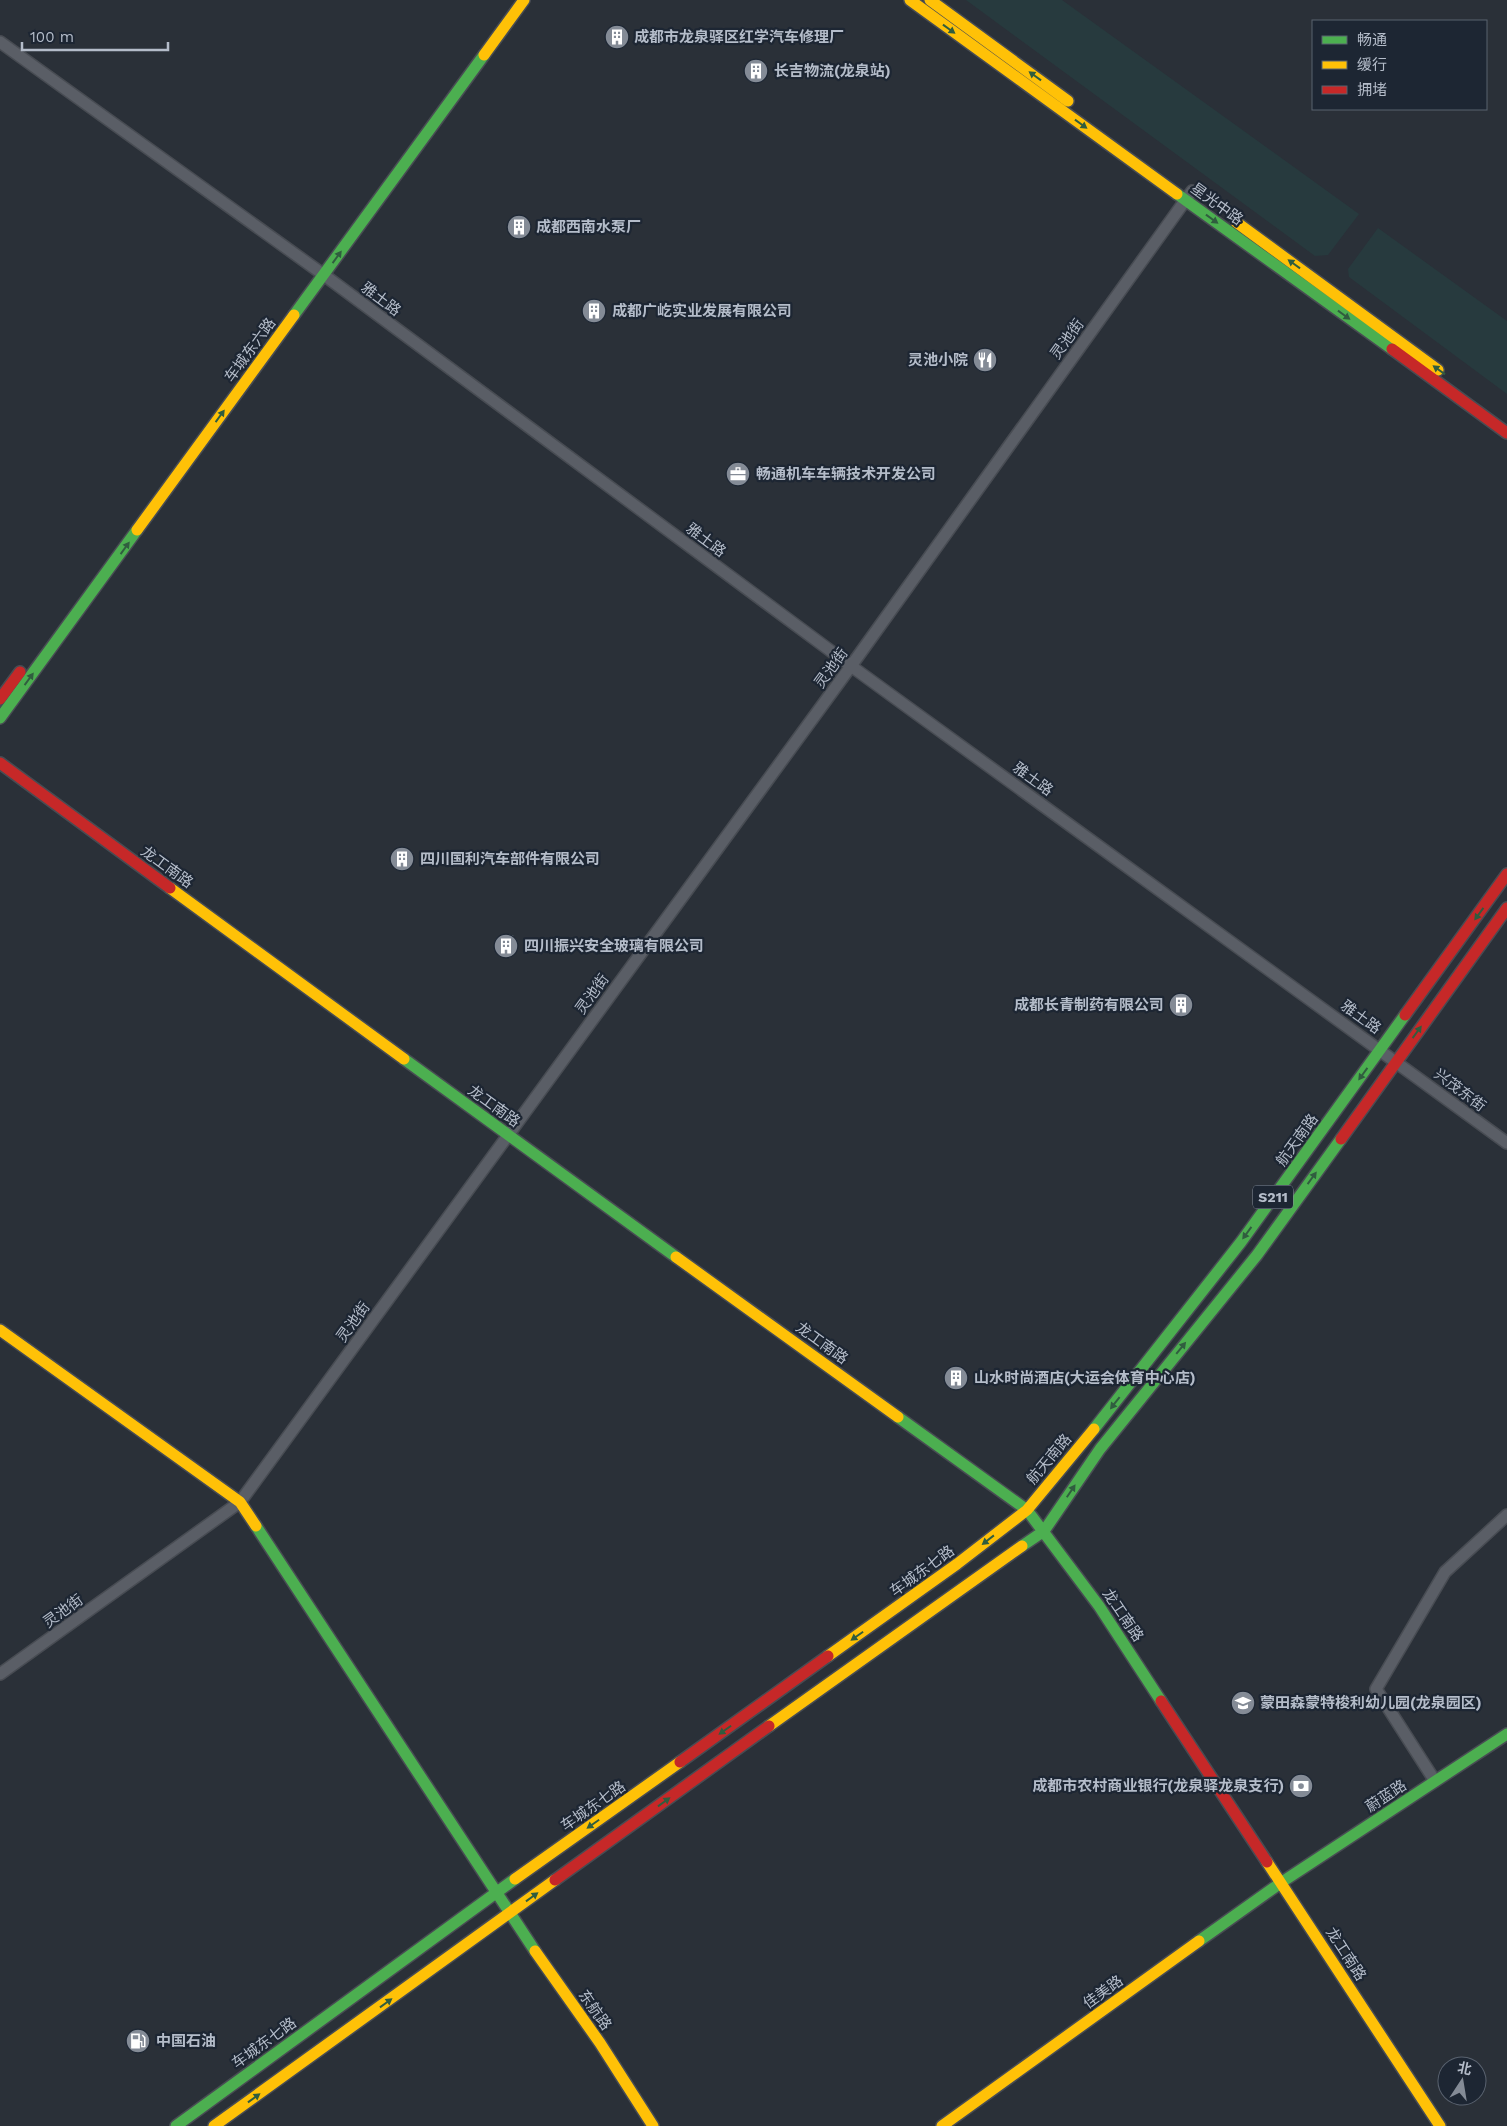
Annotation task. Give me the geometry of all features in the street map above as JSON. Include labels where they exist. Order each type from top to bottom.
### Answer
[{"type":"street","name":"车城东六路","points":[[0,718],[320,272],[510,0]]},
{"type":"street","name":"车城东六路","points":[[0,699],[524,0]]},
{"type":"street","name":"星光中路","points":[[910,0],[1507,420]]},
{"type":"street","name":"星光中路","points":[[930,0],[1507,433]]},
{"type":"street","name":"雅土路","points":[[0,42],[320,272],[851,666],[1396,1061]]},
{"type":"street","name":"灵池街","points":[[0,1674],[240,1502],[851,666],[1189,196]]},
{"type":"street","name":"龙工南路","points":[[0,763],[508,1135],[1027,1510],[1099,1606],[1282,1882],[1440,2126]]},
{"type":"street","name":"航天南路","points":[[1027,1510],[1096,1426],[1240,1242],[1507,874]]},
{"type":"street","name":"S211","points":[[1044,1531],[1100,1449],[1256,1255],[1507,908]]},
{"type":"street","name":"兴茂东街","points":[[1396,1061],[1507,1143]]},
{"type":"street","points":[[0,1330],[240,1502]]},
{"type":"street","name":"东航路","points":[[240,1502],[509,1914],[600,2043],[653,2126]]},
{"type":"street","name":"车城东七路","points":[[176,2126],[496,1893],[957,1564],[1027,1510]]},
{"type":"street","points":[[1435,1781],[1376,1689],[1445,1572],[1507,1515]]},
{"type":"street","points":[[214,2126],[969,1582],[1044,1531]]},
{"type":"street","name":"蔚蓝路","points":[[1282,1882],[1507,1734]]},
{"type":"street","name":"佳美路","points":[[942,2126],[1282,1882]]},
{"type":"green space","points":[[966,0],[1062,0],[1359,214],[1328,255],[1315,256]]},
{"type":"green space","points":[[1378,228],[1507,321],[1507,394],[1349,277],[1348,269]]},
{"type":"traffic: fast","points":[[294,315],[484,55]]},
{"type":"traffic: fast","points":[[1177,194],[1392,349]]},
{"type":"traffic: fast","points":[[0,718],[137,530]]},
{"type":"traffic: fast","points":[[1094,1429],[1241,1242],[1405,1015]]},
{"type":"traffic: fast","points":[[404,1059],[676,1257]]},
{"type":"traffic: fast","points":[[1022,1546],[1044,1531],[1100,1449],[1257,1255],[1341,1139]]},
{"type":"traffic: fast","points":[[898,1417],[1027,1510],[1099,1606],[1161,1701]]},
{"type":"traffic: fast","points":[[256,1526],[535,1951]]},
{"type":"traffic: fast","points":[[1199,1941],[1282,1882],[1507,1734]]},
{"type":"traffic: fast","points":[[176,2126],[515,1879]]},
{"type":"traffic: slow","points":[[484,55],[524,0]]},
{"type":"traffic: slow","points":[[910,0],[1177,194]]},
{"type":"traffic: slow","points":[[930,0],[1068,101]]},
{"type":"traffic: slow","points":[[1236,222],[1438,370]]},
{"type":"traffic: slow","points":[[137,530],[294,315]]},
{"type":"traffic: slow","points":[[170,888],[404,1059]]},
{"type":"traffic: slow","points":[[676,1257],[898,1417]]},
{"type":"traffic: slow","points":[[0,1330],[240,1502],[256,1526]]},
{"type":"traffic: slow","points":[[828,1656],[957,1564],[1027,1510],[1094,1429]]},
{"type":"traffic: slow","points":[[769,1726],[1022,1546]]},
{"type":"traffic: slow","points":[[515,1879],[680,1762]]},
{"type":"traffic: slow","points":[[1267,1862],[1440,2126]]},
{"type":"traffic: slow","points":[[214,2126],[555,1880]]},
{"type":"traffic: slow","points":[[942,2126],[1199,1941]]},
{"type":"traffic: slow","points":[[535,1951],[600,2043],[653,2126]]},
{"type":"traffic: jam","points":[[1392,349],[1507,433]]},
{"type":"traffic: jam","points":[[0,699],[20,672]]},
{"type":"traffic: jam","points":[[0,763],[170,888]]},
{"type":"traffic: jam","points":[[1405,1015],[1507,874]]},
{"type":"traffic: jam","points":[[1341,1139],[1507,908]]},
{"type":"traffic: jam","points":[[680,1762],[828,1656]]},
{"type":"traffic: jam","points":[[1161,1701],[1267,1862]]},
{"type":"traffic: jam","points":[[555,1880],[769,1726]]},
{"type":"place","name":"成都市龙泉驿区红学汽车修理厂","points":[[617,37]]},
{"type":"place","name":"长吉物流(龙泉站)","points":[[756,71]]},
{"type":"place","name":"成都西南水泵厂","points":[[519,227]]},
{"type":"place","name":"成都广屹实业发展有限公司","points":[[594,311]]},
{"type":"place","name":"灵池小院","points":[[985,360]]},
{"type":"place","name":"畅通机车车辆技术开发公司","points":[[738,474]]},
{"type":"place","name":"四川国利汽车部件有限公司","points":[[402,859]]},
{"type":"place","name":"四川振兴安全玻璃有限公司","points":[[506,946]]},
{"type":"place","name":"成都长青制药有限公司","points":[[1181,1005]]},
{"type":"place","name":"山水时尚酒店(大运会体育中心店)","points":[[956,1378]]},
{"type":"place","name":"蒙田森蒙特梭利幼儿园(龙泉园区)","points":[[1243,1703]]},
{"type":"place","name":"成都市农村商业银行(龙泉驿龙泉支行)","points":[[1301,1786]]},
{"type":"place","name":"中国石油","points":[[138,2041]]}]
